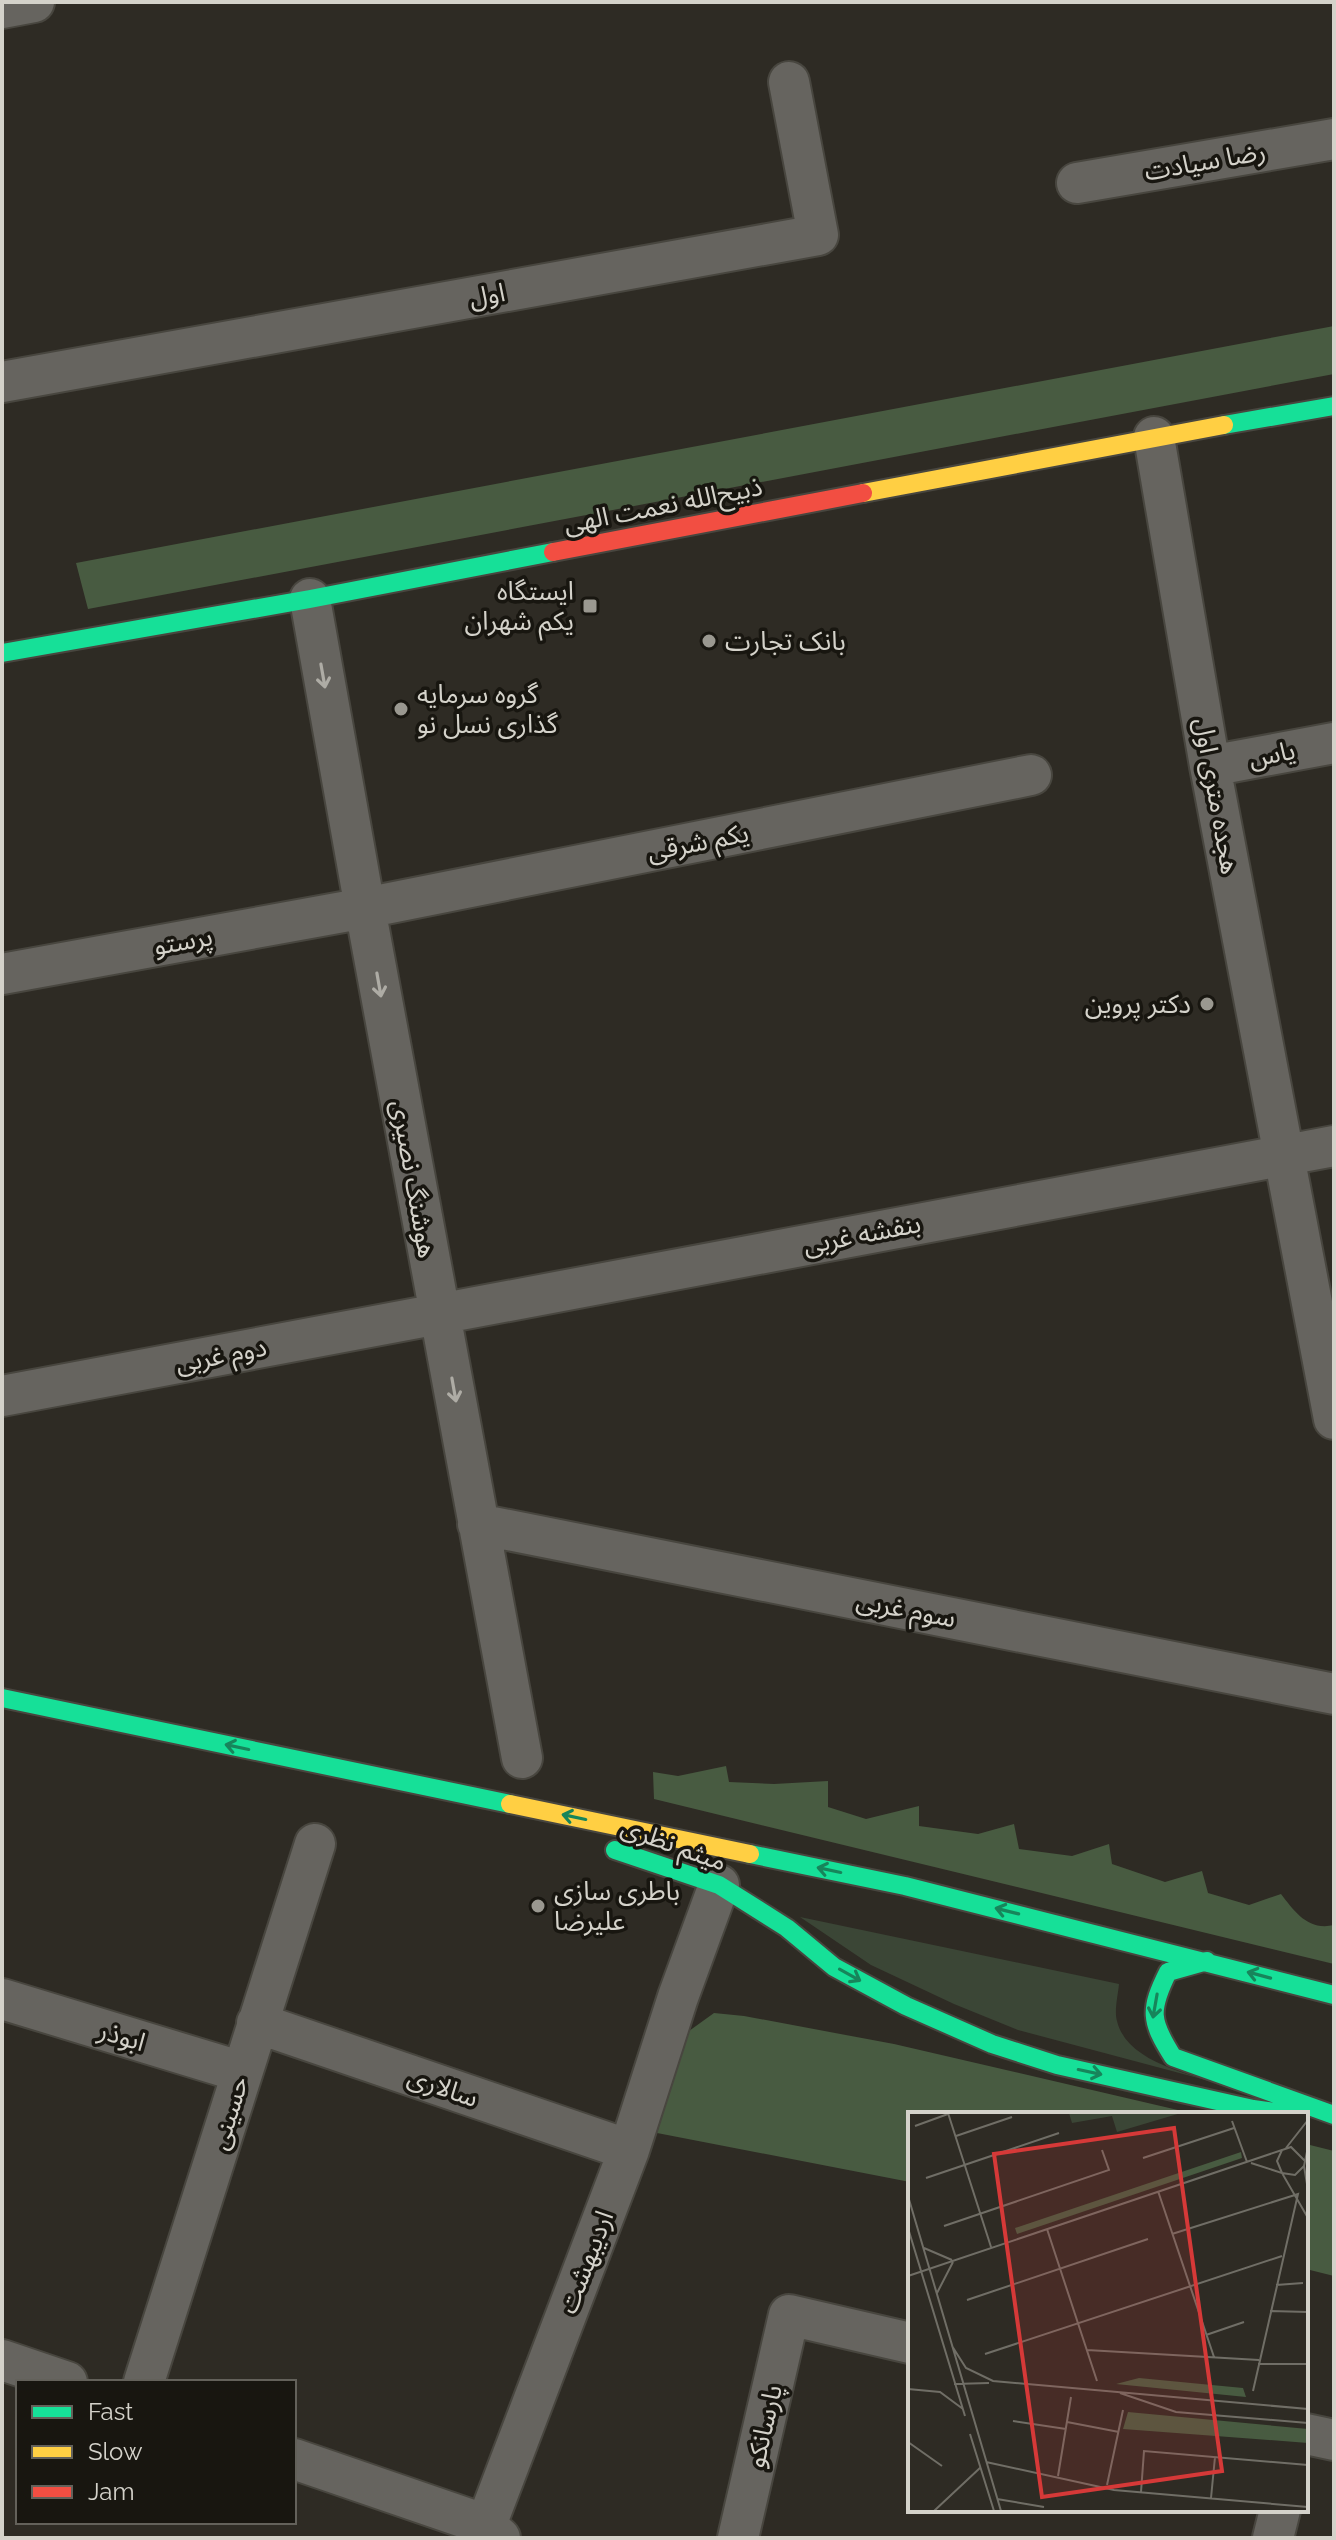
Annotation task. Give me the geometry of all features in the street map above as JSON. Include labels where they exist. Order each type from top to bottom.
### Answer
[{"type":"main road","name":"ذبیح‌الله نعمت الهی","points":[[2,653],[310,599],[1154,437],[1334,406]]},
{"type":"main road","points":[[2,1698],[905,1886],[1334,1995]]},
{"type":"main road","points":[[2,1716],[305,1776],[572,1835]]},
{"type":"main road","name":"میثم نظری","points":[[601,1845],[719,1885],[787,1928],[834,1967],[906,2006],[992,2044],[1057,2065],[1275,2112]]},
{"type":"main road","points":[[1207,1961],[1168,1972],[1156,1994],[1151,2017],[1173,2057],[1334,2118]]},
{"type":"main road","points":[[1308,2116],[1334,2118]]},
{"type":"street","points":[[2,8],[34,2]]},
{"type":"street","name":"اول","points":[[2,382],[818,235],[789,82]]},
{"type":"street","name":"رضا سیادت","points":[[1077,183],[1334,139]]},
{"type":"street","name":"هجده متری اول","points":[[1154,437],[1210,766],[1334,1419]]},
{"type":"street","name":"هوشنگ نصیری","points":[[310,599],[522,1758]]},
{"type":"street","name":"یاس","points":[[1210,766],[1334,743]]},
{"type":"street","name":"یکم شرقی","points":[[365,908],[1031,775]]},
{"type":"street","name":"پرستو","points":[[2,974],[365,908]]},
{"type":"street","name":"بنفشه غربی","points":[[439,1314],[1334,1146]]},
{"type":"street","name":"دوم غربی","points":[[2,1396],[439,1314]]},
{"type":"street","name":"سوم غربی","points":[[478,1524],[1334,1694]]},
{"type":"street","name":"حسینی","points":[[145,2380],[315,1844]]},
{"type":"street","name":"اردیبهشت","points":[[493,2531],[629,2150],[678,1997],[719,1885]]},
{"type":"street","name":"ابوذر","points":[[2,1999],[242,2072]]},
{"type":"street","name":"سالاری","points":[[257,2023],[629,2150]]},
{"type":"street","name":"پارسانکو","points":[[738,2538],[789,2315],[908,2343]]},
{"type":"street","points":[[2,2360],[61,2380]]},
{"type":"street","points":[[1308,2434],[1334,2440]]},
{"type":"street","points":[[296,2460],[493,2531]]},
{"type":"street","points":[[1273,2538],[1280,2512]]},
{"type":"green space","points":[[1334,326],[1334,374],[88,609],[76,563]]},
{"type":"green space","points":[[726,1766],[729,1782],[774,1784],[828,1781],[828,1807],[866,1819],[919,1806],[919,1826],[978,1834],[1014,1824],[1019,1849],[1072,1856],[1109,1844],[1112,1864],[1165,1882],[1202,1871],[1208,1893],[1249,1905],[1281,1894],[1309,1923],[1334,1925],[1334,1964],[654,1799],[653,1772],[678,1776]]},
{"type":"green space","points":[[800,1917],[1119,1984],[1117,2021],[1123,2036],[1134,2048],[1165,2066],[1232,2087],[1018,2030],[871,1965]]},
{"type":"green space","points":[[714,2013],[744,2016],[894,2044],[1186,2112],[908,2112],[908,2182],[657,2133],[689,2031]]},
{"type":"green space","points":[[1308,2144],[1334,2151],[1334,2276],[1308,2270]]},
{"type":"traffic: fast","points":[[1224,425],[1334,406]]},
{"type":"traffic: fast","points":[[2,653],[310,599],[553,552]]},
{"type":"traffic: fast","points":[[2,1698],[510,1804]]},
{"type":"traffic: fast","points":[[615,1850],[719,1885],[787,1928],[834,1967],[906,2006],[992,2044],[1057,2065],[1275,2112]]},
{"type":"traffic: fast","points":[[750,1854],[905,1886],[1334,1995]]},
{"type":"traffic: fast","points":[[1207,1961],[1168,1972],[1158,1996],[1156,2024],[1173,2057],[1334,2115]]},
{"type":"traffic: slow","points":[[863,493],[1224,425]]},
{"type":"traffic: slow","points":[[510,1804],[750,1854]]},
{"type":"traffic: jam","points":[[553,552],[863,493]]},
{"type":"place","name":"ایستگاه یکم شهران","points":[[590,606]]},
{"type":"place","name":"بانک تجارت","points":[[709,641]]},
{"type":"place","name":"گروه سرمایه گذاری نسل نو","points":[[401,709]]},
{"type":"place","name":"دکتر پروین","points":[[1207,1004]]},
{"type":"place","name":"باطری سازی علیرضا","points":[[538,1906]]}]
